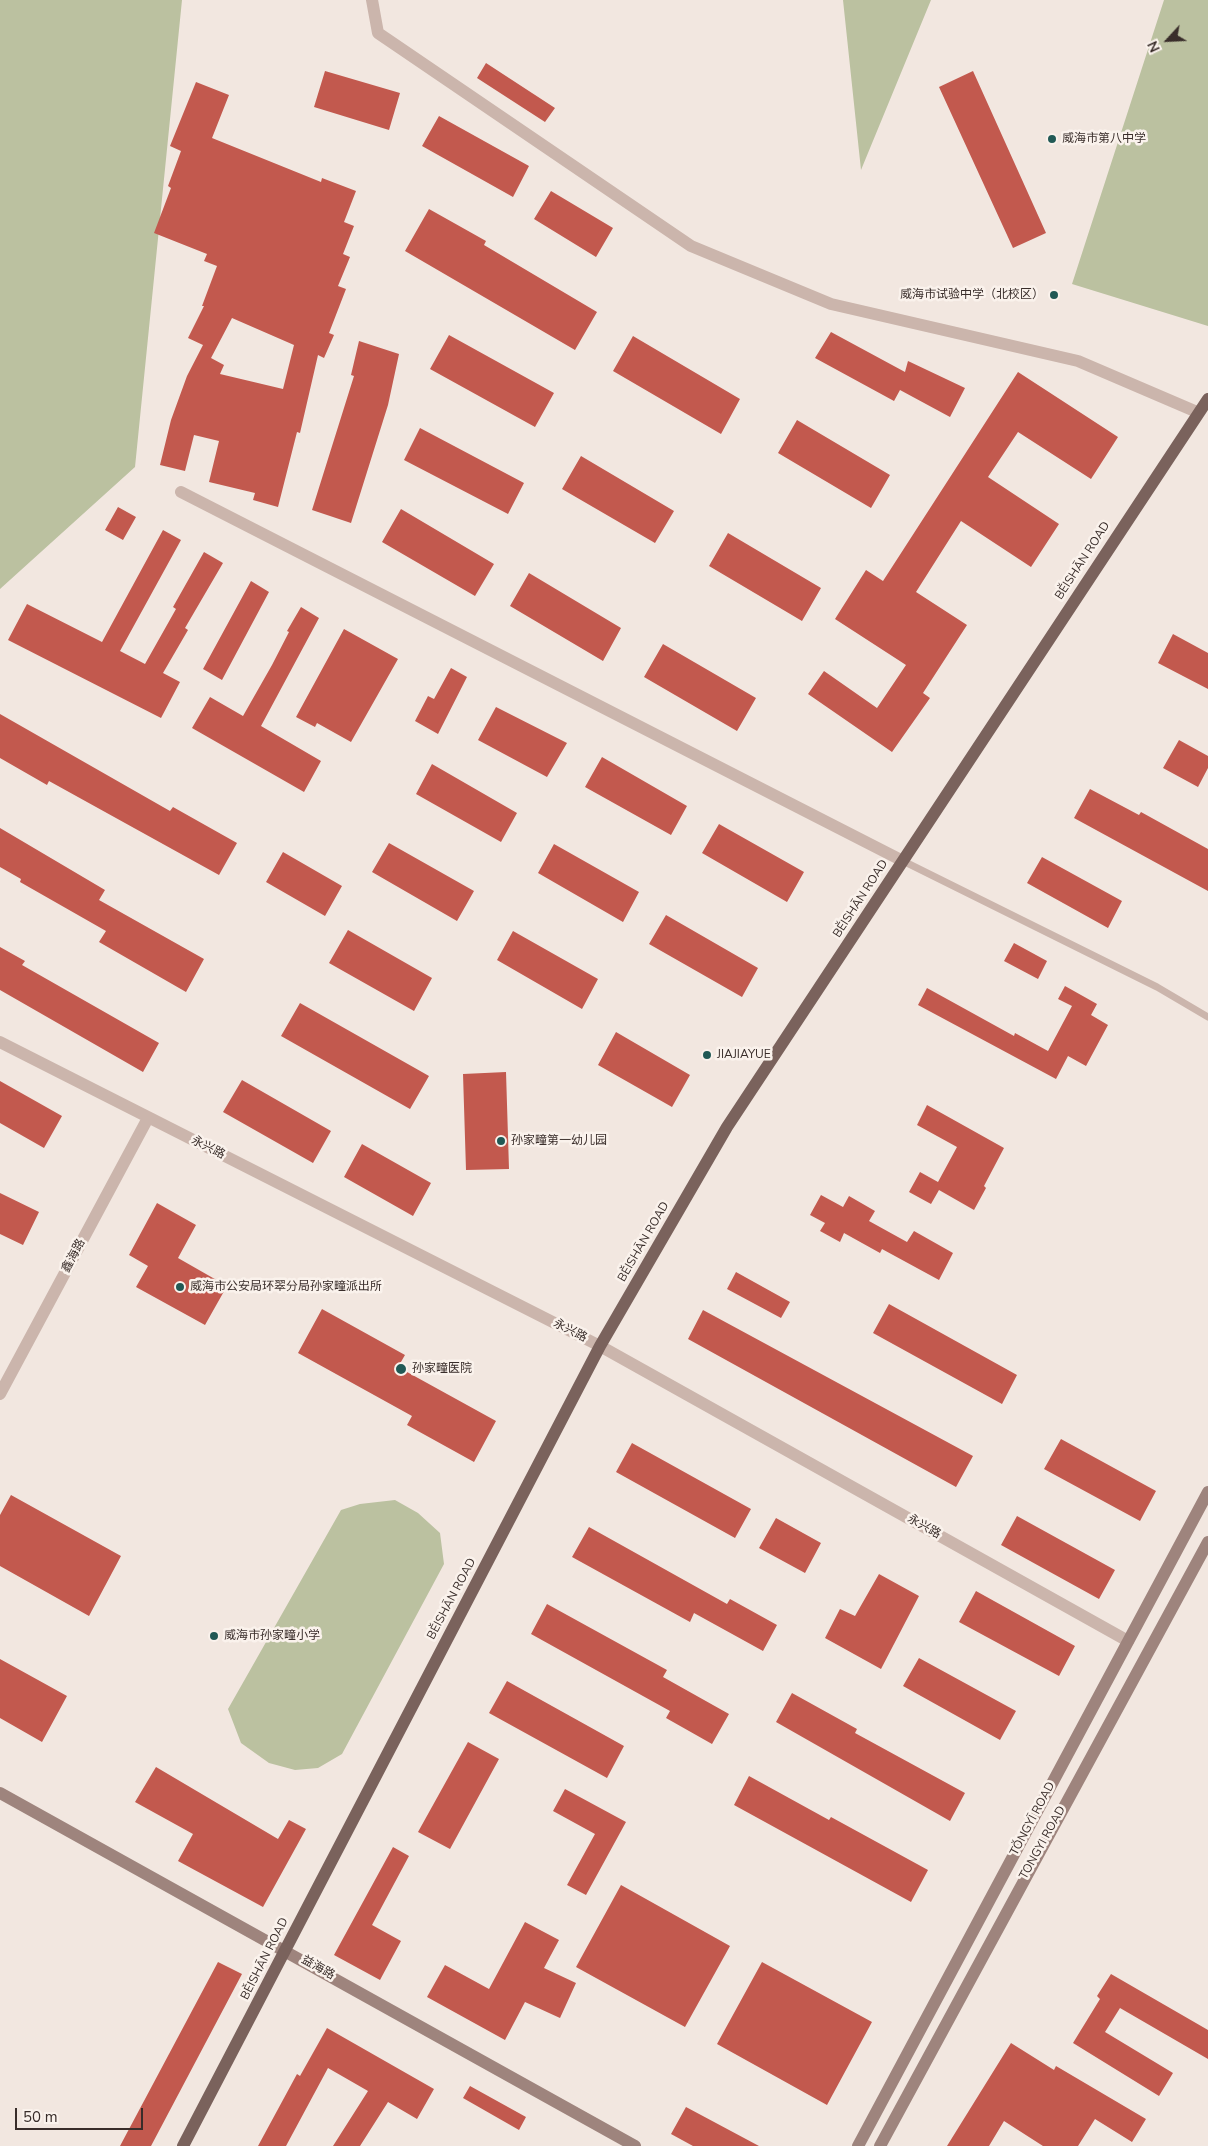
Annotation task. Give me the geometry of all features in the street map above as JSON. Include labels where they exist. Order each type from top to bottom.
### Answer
[{"type":"main road","name":"BĚISHĀN ROAD","points":[[183,2146],[600,1346],[727,1127],[1197,412],[1208,399]]},
{"type":"main road","name":"TǑNGYĪ ROAD","points":[[858,2146],[1208,1492]]},
{"type":"main road","name":"TONGYI ROAD","points":[[880,2146],[1208,1542]]},
{"type":"main road","name":"益海路","points":[[0,1794],[285,1950],[636,2146]]},
{"type":"street","points":[[372,0],[378,33],[692,246],[831,304],[1078,361],[1197,412]]},
{"type":"street","points":[[181,492],[903,861]]},
{"type":"street","name":"永兴路","points":[[0,1042],[600,1346],[1128,1641]]},
{"type":"street","name":"鑫海路","points":[[0,1394],[148,1118]]},
{"type":"lane","points":[[903,861],[1157,987],[1208,1017]]},
{"type":"green space","points":[[0,0],[182,0],[135,467],[0,589]]},
{"type":"green space","points":[[843,0],[931,0],[861,170]]},
{"type":"green space","points":[[1164,0],[1208,0],[1208,326],[1072,284]]},
{"type":"green space","points":[[395,1500],[418,1513],[440,1533],[444,1564],[342,1754],[318,1768],[295,1770],[269,1763],[241,1743],[228,1709],[341,1510],[360,1504]]},
{"type":"building","points":[[486,63],[555,108],[545,122],[477,78]]},
{"type":"building","points":[[325,71],[400,93],[389,130],[314,107]]},
{"type":"building","points":[[973,71],[1046,233],[1013,248],[939,87]]},
{"type":"building","points":[[196,82],[229,95],[212,138],[321,182],[322,178],[356,191],[344,222],[354,226],[343,254],[350,257],[338,286],[346,289],[329,333],[334,335],[324,358],[318,355],[300,433],[297,432],[278,507],[253,500],[255,493],[209,482],[219,441],[194,435],[185,471],[160,465],[171,420],[187,376],[203,345],[188,338],[204,306],[202,306],[217,266],[204,261],[207,254],[154,233],[171,188],[168,186],[181,151],[170,146]],"holes":[[[232,318],[294,345],[283,389],[220,374],[224,365],[211,358]]]},
{"type":"building","points":[[439,116],[529,166],[513,197],[422,146]]},
{"type":"building","points":[[551,191],[613,228],[596,257],[534,219]]},
{"type":"building","points":[[429,209],[486,241],[484,245],[597,312],[575,350],[405,251]]},
{"type":"building","points":[[831,332],[905,372],[908,361],[965,388],[950,417],[900,390],[894,401],[815,358]]},
{"type":"building","points":[[449,335],[554,393],[535,427],[430,369]]},
{"type":"building","points":[[633,336],[740,399],[721,434],[613,371]]},
{"type":"building","points":[[359,341],[399,354],[388,405],[351,523],[312,510],[354,376],[351,375]]},
{"type":"building","points":[[1018,372],[1118,437],[1091,479],[1018,432],[988,477],[1059,524],[1031,567],[961,521],[916,592],[967,625],[923,693],[930,698],[892,752],[808,694],[824,671],[877,708],[906,665],[835,619],[866,570],[883,581]]},
{"type":"building","points":[[797,420],[890,475],[871,508],[778,453]]},
{"type":"building","points":[[420,428],[524,483],[508,514],[404,460]]},
{"type":"building","points":[[581,456],[674,511],[655,543],[562,489]]},
{"type":"building","points":[[118,507],[136,517],[123,540],[105,530]]},
{"type":"building","points":[[401,509],[494,564],[475,596],[382,542]]},
{"type":"building","points":[[163,530],[181,540],[120,651],[145,664],[176,609],[173,607],[204,552],[223,563],[185,628],[188,630],[163,673],[180,682],[161,718],[8,640],[27,604],[102,642]]},
{"type":"building","points":[[728,533],[821,588],[802,621],[709,566]]},
{"type":"building","points":[[529,573],[621,628],[603,661],[510,606]]},
{"type":"building","points":[[251,581],[269,592],[222,680],[203,669]]},
{"type":"building","points":[[301,607],[319,618],[261,726],[321,761],[304,792],[192,728],[210,697],[243,716],[272,665],[289,632],[287,631]]},
{"type":"building","points":[[344,629],[398,659],[351,742],[317,723],[315,727],[296,717]]},
{"type":"building","points":[[1173,634],[1208,653],[1208,689],[1158,663]]},
{"type":"building","points":[[663,644],[756,698],[737,731],[644,677]]},
{"type":"building","points":[[451,668],[467,677],[438,734],[415,721],[428,696],[434,699]]},
{"type":"building","points":[[496,707],[567,743],[547,777],[478,740]]},
{"type":"building","points":[[0,714],[170,811],[173,807],[237,843],[219,875],[49,781],[47,785],[0,758]]},
{"type":"building","points":[[1179,740],[1208,756],[1208,768],[1198,787],[1163,768]]},
{"type":"building","points":[[602,757],[687,806],[671,835],[585,787]]},
{"type":"building","points":[[432,764],[517,813],[501,842],[416,794]]},
{"type":"building","points":[[1090,789],[1139,815],[1141,812],[1208,849],[1208,891],[1074,818]]},
{"type":"building","points":[[719,824],[804,872],[787,902],[702,853]]},
{"type":"building","points":[[0,828],[105,890],[99,900],[204,959],[186,992],[99,942],[106,931],[20,882],[21,879],[0,867]]},
{"type":"building","points":[[389,843],[474,891],[457,921],[372,872]]},
{"type":"building","points":[[554,844],[639,892],[623,922],[538,873]]},
{"type":"building","points":[[283,852],[342,886],[325,916],[266,882]]},
{"type":"building","points":[[1042,857],[1122,901],[1108,928],[1027,883]]},
{"type":"building","points":[[666,915],[758,968],[742,997],[649,944]]},
{"type":"building","points":[[348,930],[432,978],[414,1011],[329,963]]},
{"type":"building","points":[[513,931],[598,979],[582,1009],[497,960]]},
{"type":"building","points":[[1014,943],[1047,961],[1038,979],[1004,961]]},
{"type":"building","points":[[0,947],[25,961],[22,965],[159,1043],[143,1072],[0,990]]},
{"type":"building","points":[[1065,986],[1097,1004],[1091,1015],[1108,1025],[1086,1066],[1068,1056],[1056,1079],[918,1005],[927,988],[1014,1036],[1015,1033],[1048,1051],[1072,1006],[1058,999]]},
{"type":"building","points":[[300,1003],[429,1076],[410,1109],[281,1036]]},
{"type":"building","points":[[616,1032],[690,1075],[672,1107],[598,1065]]},
{"type":"building","points":[[506,1072],[509,1169],[466,1170],[463,1074]]},
{"type":"building","points":[[242,1080],[331,1131],[313,1163],[223,1112]]},
{"type":"building","points":[[0,1081],[62,1116],[44,1148],[0,1123]]},
{"type":"building","points":[[927,1105],[1004,1148],[974,1210],[939,1190],[931,1204],[909,1192],[920,1172],[938,1182],[957,1147],[917,1125]]},
{"type":"building","points":[[362,1144],[431,1183],[413,1216],[344,1177]]},
{"type":"building","points":[[0,1193],[39,1212],[23,1245],[0,1234]]},
{"type":"building","points":[[821,1195],[843,1207],[849,1196],[875,1211],[869,1221],[907,1242],[914,1231],[953,1253],[939,1280],[882,1249],[880,1253],[844,1233],[840,1242],[820,1231],[825,1223],[810,1215]]},
{"type":"building","points":[[157,1203],[196,1225],[178,1258],[227,1286],[205,1325],[136,1287],[148,1266],[129,1255]]},
{"type":"building","points":[[736,1272],[790,1302],[781,1318],[727,1289]]},
{"type":"building","points":[[889,1304],[1017,1375],[1002,1404],[873,1333]]},
{"type":"building","points":[[322,1309],[405,1355],[398,1367],[496,1421],[474,1462],[407,1425],[412,1416],[298,1353]]},
{"type":"building","points":[[703,1310],[973,1456],[956,1487],[688,1339]]},
{"type":"building","points":[[1061,1439],[1156,1491],[1140,1521],[1044,1469]]},
{"type":"building","points":[[632,1443],[751,1509],[735,1538],[616,1472]]},
{"type":"building","points":[[11,1495],[121,1556],[89,1616],[0,1566],[0,1515]]},
{"type":"building","points":[[1017,1516],[1115,1570],[1099,1599],[1001,1545]]},
{"type":"building","points":[[776,1518],[821,1543],[805,1573],[759,1548]]},
{"type":"building","points":[[589,1527],[727,1604],[730,1599],[777,1625],[763,1651],[694,1613],[690,1622],[572,1557]]},
{"type":"building","points":[[879,1574],[919,1596],[881,1669],[825,1638],[840,1609],[855,1616]]},
{"type":"building","points":[[976,1591],[1075,1646],[1059,1676],[959,1622]]},
{"type":"building","points":[[547,1604],[667,1670],[663,1677],[729,1714],[712,1744],[666,1718],[670,1711],[531,1634]]},
{"type":"building","points":[[919,1658],[1016,1711],[1000,1740],[903,1686]]},
{"type":"building","points":[[0,1659],[67,1696],[42,1742],[0,1718]]},
{"type":"building","points":[[507,1681],[624,1746],[607,1778],[489,1713]]},
{"type":"building","points":[[792,1693],[857,1729],[855,1733],[965,1793],[950,1821],[776,1722]]},
{"type":"building","points":[[468,1742],[499,1759],[450,1849],[418,1832]]},
{"type":"building","points":[[156,1767],[278,1839],[289,1820],[306,1829],[263,1907],[178,1861],[193,1834],[135,1802]]},
{"type":"building","points":[[749,1776],[829,1820],[831,1817],[928,1870],[911,1902],[734,1805]]},
{"type":"building","points":[[565,1789],[626,1822],[586,1895],[567,1885],[595,1834],[553,1811]]},
{"type":"building","points":[[393,1847],[409,1856],[372,1925],[401,1941],[380,1980],[334,1955]]},
{"type":"building","points":[[621,1885],[730,1946],[685,2027],[576,1967]]},
{"type":"building","points":[[525,1922],[559,1940],[544,1968],[576,1983],[560,2018],[525,2002],[505,2040],[427,1997],[445,1965],[489,1989]]},
{"type":"building","points":[[218,1962],[242,1974],[151,2146],[120,2146]]},
{"type":"building","points":[[762,1962],[872,2022],[827,2105],[717,2044]]},
{"type":"building","points":[[1111,1974],[1208,2030],[1208,2059],[1120,2008],[1105,2032],[1173,2073],[1159,2096],[1073,2043],[1100,1999],[1097,1996]]},
{"type":"building","points":[[327,2028],[434,2089],[417,2119],[388,2102],[360,2146],[333,2146],[368,2091],[328,2068],[286,2146],[258,2146],[297,2074],[300,2076]]},
{"type":"building","points":[[1011,2043],[1054,2070],[1056,2066],[1146,2119],[1132,2142],[1095,2119],[1078,2146],[1043,2146],[1004,2121],[989,2146],[947,2146]]},
{"type":"building","points":[[470,2086],[526,2117],[519,2130],[463,2098]]},
{"type":"building","points":[[686,2107],[759,2146],[693,2146],[671,2134]]},
{"type":"place","name":"威海市第八中学","points":[[1052,139]]},
{"type":"place","name":"威海市试验中学（北校区）","points":[[1054,295]]},
{"type":"place","name":"JIAJIAYUE","points":[[707,1055]]},
{"type":"place","name":"孙家疃第一幼儿园","points":[[501,1141]]},
{"type":"place","name":"威海市公安局环翠分局孙家疃派出所","points":[[180,1287]]},
{"type":"place","name":"孙家疃医院","points":[[401,1369]]},
{"type":"place","name":"威海市孙家疃小学","points":[[214,1636]]}]
